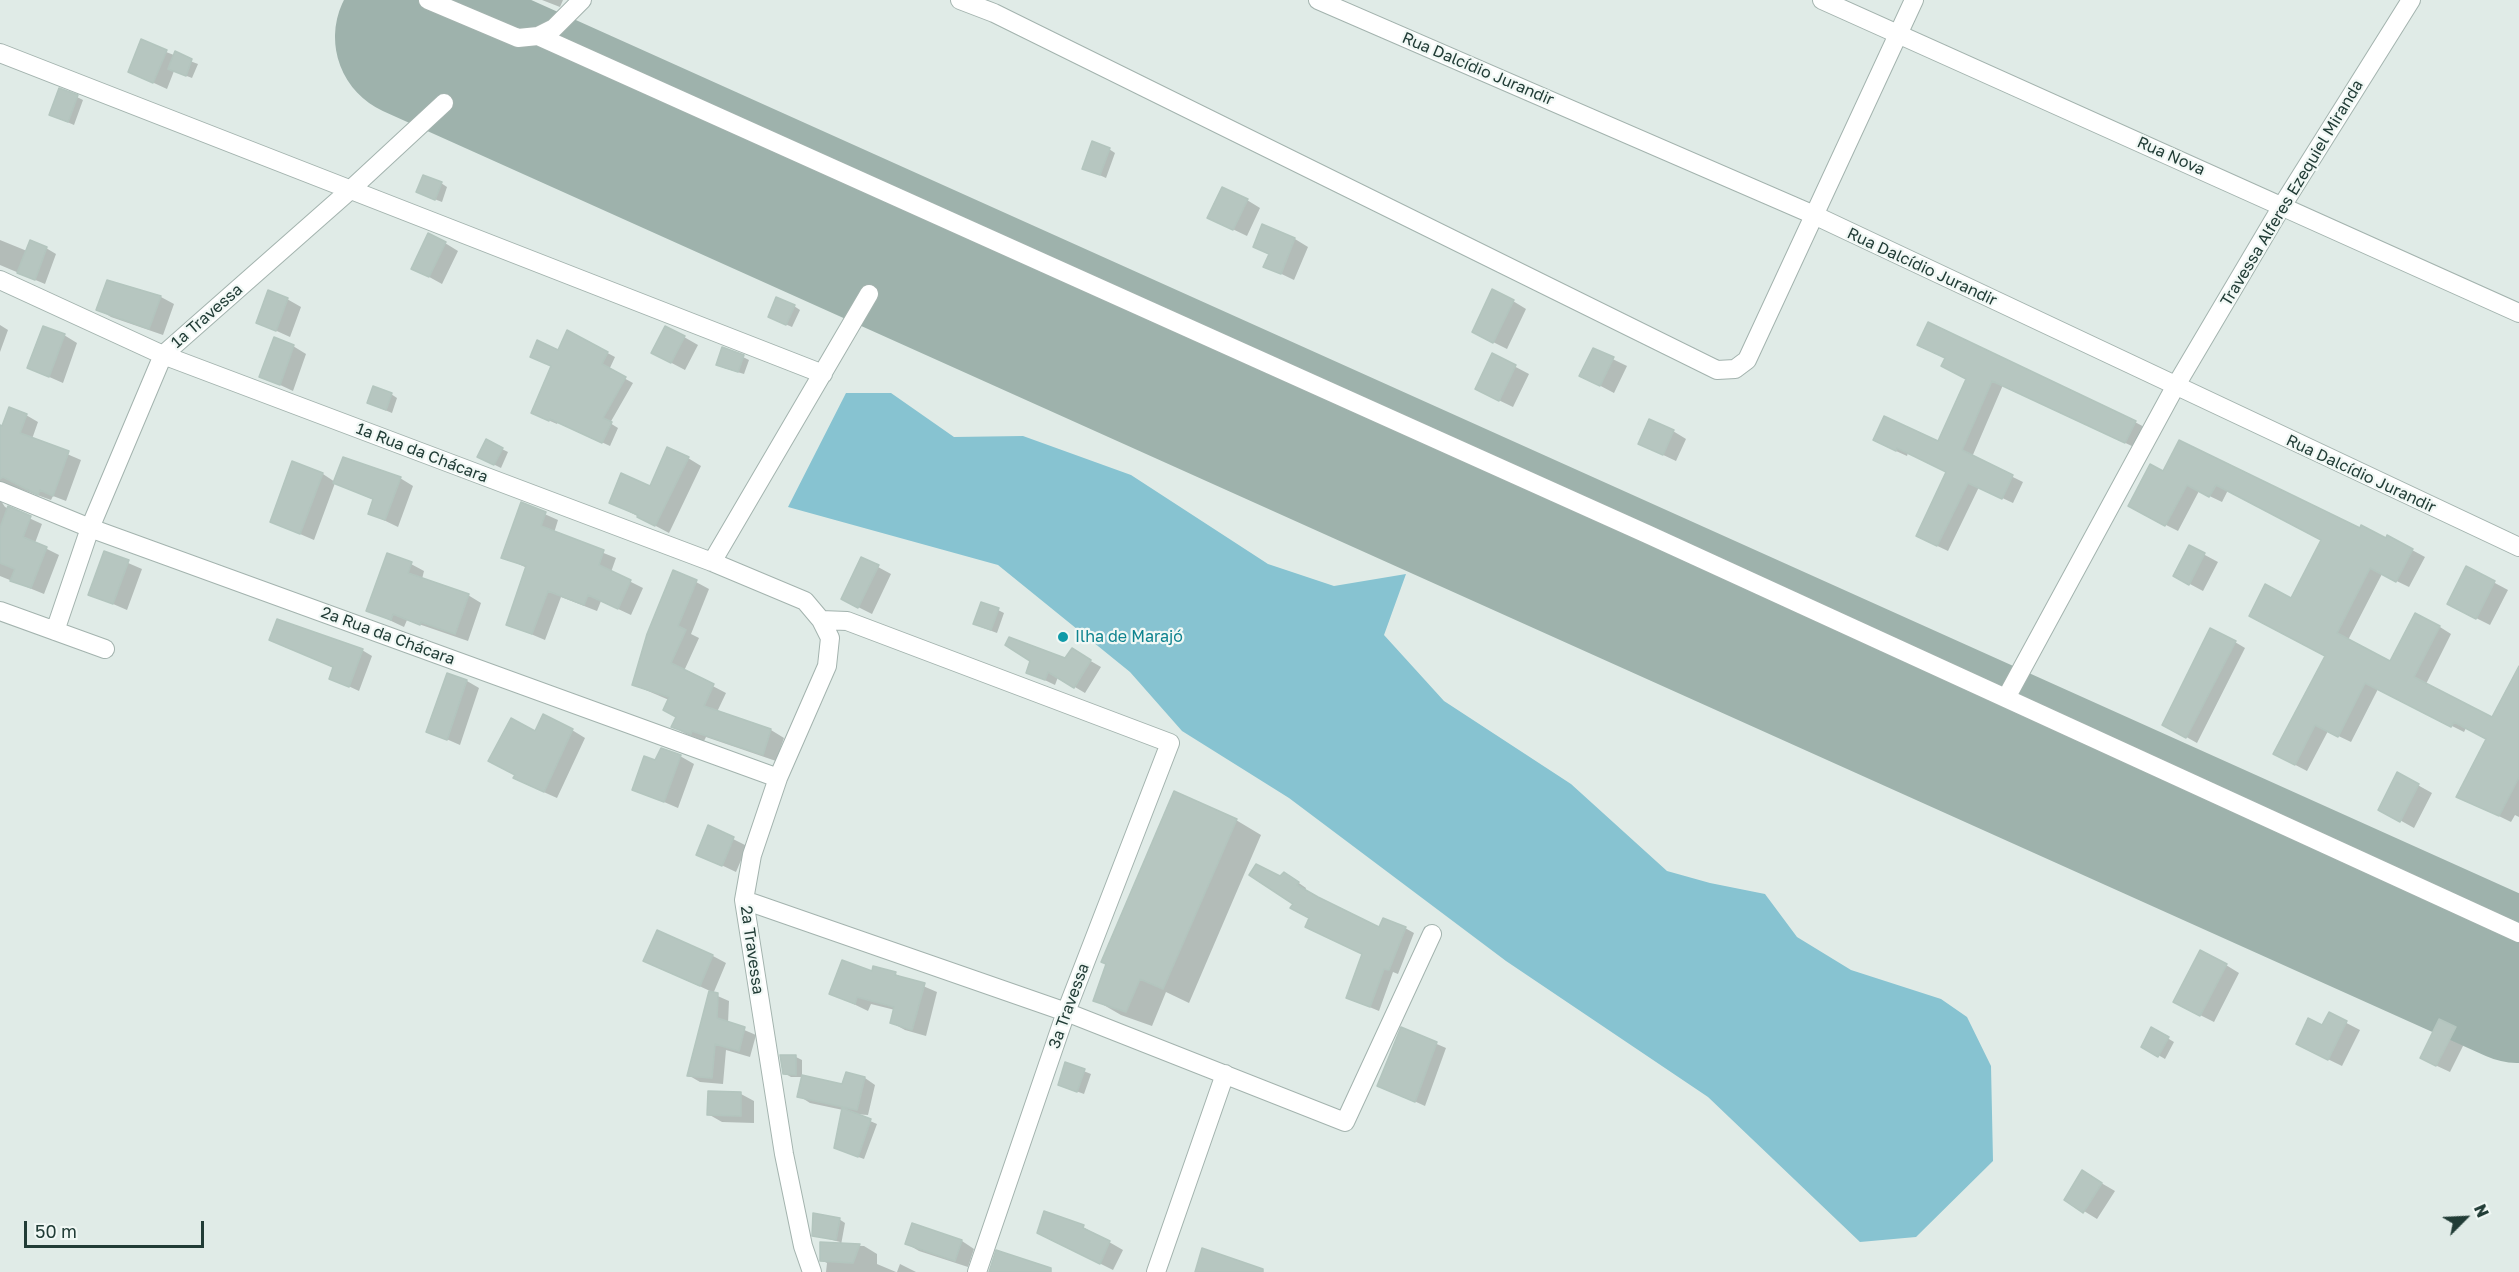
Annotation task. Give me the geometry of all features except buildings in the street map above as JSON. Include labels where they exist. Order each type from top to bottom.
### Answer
[{"type":"street","points":[[428,0],[518,38],[538,36],[554,28],[582,0]]},
{"type":"street","points":[[960,0],[1015,24],[1717,370],[1735,369],[1747,360],[1896,34],[1914,0]]},
{"type":"street","name":"Rua Dalcídio Jurandir","points":[[1318,0],[1814,215],[2519,548]]},
{"type":"street","name":"Rua Nova","points":[[1822,0],[2519,313]]},
{"type":"street","name":"Travessa Alferes Ezequiel Miranda","points":[[2006,698],[2175,387],[2282,206],[2411,0]]},
{"type":"street","points":[[538,36],[2006,698],[2519,933]]},
{"type":"street","points":[[0,53],[823,374]]},
{"type":"street","name":"1ª Travessa","points":[[55,631],[90,528],[163,355],[349,191],[444,102]]},
{"type":"street","name":"1ª Rua da Chácara","points":[[0,280],[163,355],[712,562],[805,601],[821,620],[830,638]]},
{"type":"street","points":[[712,562],[869,294]]},
{"type":"street","name":"2ª Rua da Chácara","points":[[0,491],[90,528],[778,778]]},
{"type":"street","points":[[0,611],[105,649]]},
{"type":"street","name":"3ª Travessa","points":[[821,620],[848,621],[1170,743],[1066,1012],[977,1272]]},
{"type":"street","name":"2ª Travessa","points":[[812,1272],[803,1246],[783,1154],[744,900],[752,855],[778,778],[827,666],[830,638]]},
{"type":"street","points":[[744,900],[1066,1012],[1345,1122],[1432,934]]},
{"type":"street","points":[[1156,1272],[1225,1074]]},
{"type":"water","points":[[846,393],[891,393],[954,437],[1023,436],[1131,475],[1268,564],[1334,586],[1406,574],[1384,635],[1444,701],[1571,784],[1667,871],[1710,883],[1765,894],[1797,937],[1851,970],[1941,999],[1967,1017],[1991,1066],[1993,1161],[1916,1237],[1860,1242],[1708,1097],[1506,961],[1289,798],[1182,731],[1130,672],[998,565],[788,507]]},
{"type":"runway","points":[[416,37],[2519,982]]},
{"type":"place","name":"Ilha de Marajó","points":[[1063,637]]}]
